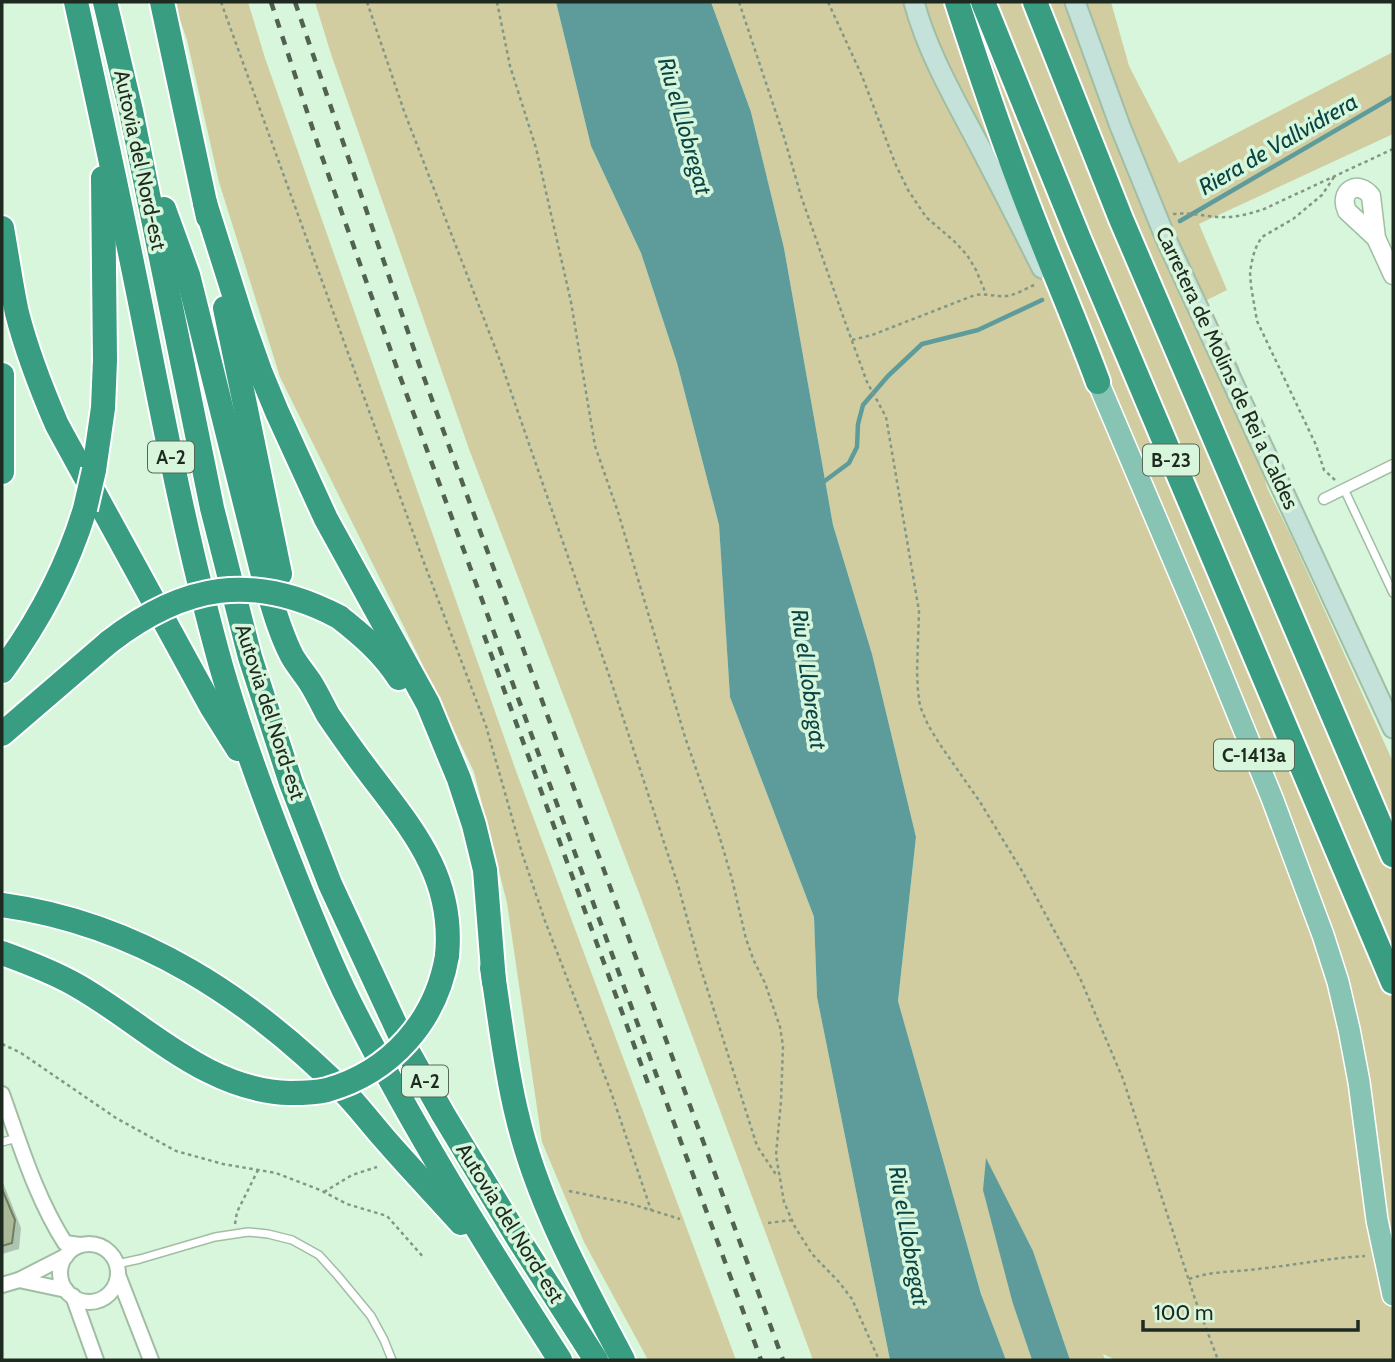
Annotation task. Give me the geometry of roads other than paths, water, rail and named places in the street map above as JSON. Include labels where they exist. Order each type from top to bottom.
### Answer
[{"type":"highway","name":"Autovia del Nord-est","points":[[76,2],[183,516],[221,667],[261,786],[304,899],[348,998],[416,1128],[560,1360]]},
{"type":"highway","name":"Autovia del Nord-est","points":[[105,2],[139,147],[212,508],[250,657],[291,783],[330,884],[407,1050],[505,1217],[596,1360]]},
{"type":"highway","points":[[162,2],[268,524],[310,682]]},
{"type":"highway","points":[[957,2],[989,101],[1098,382]]},
{"type":"highway","name":"B-23","points":[[983,2],[1089,264],[1393,982]]},
{"type":"highway","name":"B-23","points":[[1035,2],[1131,244],[1393,855]]},
{"type":"highway","points":[[2,671],[29,633],[54,589],[78,530],[94,470],[103,408],[105,335],[103,122]]},
{"type":"highway","points":[[2,953],[76,985],[178,1054],[216,1075],[256,1090],[290,1093],[327,1090],[365,1074],[394,1053],[418,1029],[436,998],[444,976],[449,937],[446,907],[432,864],[395,807],[327,713],[291,655],[276,616],[262,571],[188,275],[139,147]]},
{"type":"highway","points":[[205,204],[251,347],[282,422],[326,519],[428,704],[459,779],[485,870],[494,982]]},
{"type":"highway","points":[[2,228],[25,343],[39,385],[57,425],[211,706],[261,786]]},
{"type":"highway","points":[[2,375],[2,472]]},
{"type":"highway","points":[[2,734],[109,642],[134,624],[194,595],[239,589],[292,597],[339,617],[372,644],[390,664],[409,694],[449,781],[474,870],[509,1077],[529,1159],[544,1200],[623,1360]]},
{"type":"highway","points":[[2,905],[65,918],[135,942],[202,977],[276,1030],[350,1098],[498,1264]]},
{"type":"main road","name":"C-1413a","points":[[914,2],[923,30],[955,100],[1098,382],[1272,798],[1338,982],[1359,1082],[1373,1196],[1388,1254],[1393,1295]]},
{"type":"main road","name":"Carretera de Molins de Rei a Caldes","points":[[1075,2],[1166,239],[1393,728]]},
{"type":"street","points":[[1376,238],[1344,206],[1344,197],[1350,189],[1360,187],[1371,195],[1376,238],[1393,275]]},
{"type":"street","points":[[1350,214],[1363,215],[1372,205]]},
{"type":"street","points":[[1324,499],[1393,465]]},
{"type":"street","points":[[1339,611],[1393,705]]},
{"type":"street","points":[[2,1094],[53,1224],[65,1243],[99,1245],[113,1256],[151,1360]]},
{"type":"street","points":[[80,1245],[66,1256],[60,1273],[96,1360]]},
{"type":"street","points":[[2,1285],[19,1280],[66,1256]]},
{"type":"street","points":[[19,1280],[70,1293],[89,1302],[112,1291],[118,1270]]},
{"type":"lane","points":[[1344,489],[1393,593]]},
{"type":"lane","points":[[2,1142],[18,1138]]},
{"type":"lane","points":[[118,1270],[140,1259],[215,1237],[248,1232],[292,1240],[319,1255],[371,1316],[392,1360]]},
{"type":"water","name":"Riu el Llobregat","points":[[556,2],[711,2],[751,112],[784,248],[833,525],[872,654],[916,837],[898,1001],[981,1294],[1006,1360],[890,1360],[817,997],[814,917],[730,697],[719,525],[677,363],[641,253],[591,146]]},
{"type":"water","points":[[986,1158],[1033,1251],[1070,1360],[1032,1360],[1013,1304],[983,1190]]},
{"type":"waterway","name":"Riera de Vallvidrera","points":[[1180,221],[1393,97]]},
{"type":"waterway","name":"Riera de Vallvidrera","points":[[822,483],[849,463],[857,447],[858,424],[863,405],[888,376],[922,344],[978,330],[1042,300]]},
{"type":"railway","points":[[271,2],[321,154],[398,371],[761,1360]]},
{"type":"railway","points":[[295,2],[419,364],[783,1360]]},
{"type":"railway","points":[[484,635],[649,1086]]}]
